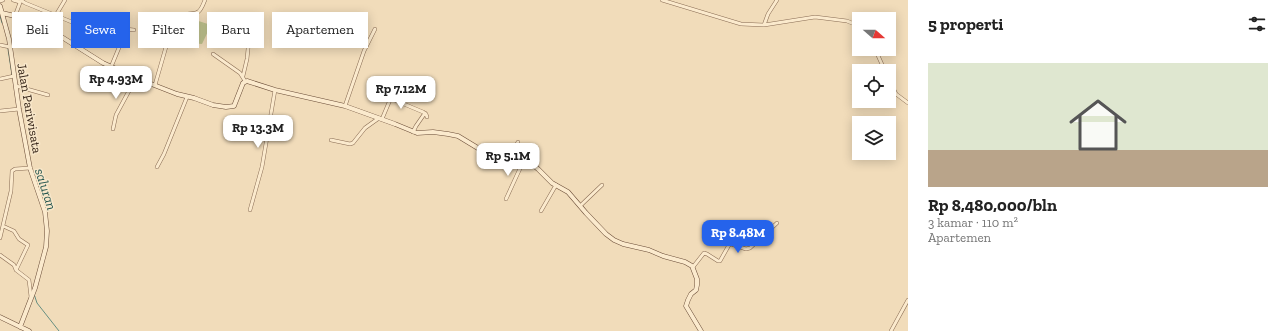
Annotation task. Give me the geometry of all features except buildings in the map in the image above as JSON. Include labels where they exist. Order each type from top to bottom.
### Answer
[{"type":"street","points":[[13,0],[22,1],[48,12]]},
{"type":"street","points":[[57,12],[66,0]]},
{"type":"street","points":[[155,85],[174,22],[187,14],[198,12],[205,0]]},
{"type":"street","points":[[662,0],[736,23],[764,25],[815,17],[847,21],[852,23]]},
{"type":"street","points":[[764,25],[768,14],[777,0]]},
{"type":"street","points":[[17,12],[22,1]]},
{"type":"street","name":"Jalan Pariwisata","points":[[0,6],[5,13],[18,109],[29,168],[45,212],[47,231],[46,246],[34,292],[20,326]]},
{"type":"street","points":[[5,13],[12,15]]},
{"type":"street","points":[[345,106],[364,51],[375,29]]},
{"type":"street","points":[[130,30],[134,30]]},
{"type":"street","points":[[63,37],[88,54],[111,67],[136,78],[187,97],[217,106],[226,107],[235,104],[244,79],[248,48]]},
{"type":"street","points":[[0,45],[9,46]]},
{"type":"street","points":[[111,67],[119,48]]},
{"type":"street","points":[[213,54],[238,71],[244,79],[275,90],[345,106],[420,134],[433,132],[452,135],[464,139],[486,153],[523,162],[535,167],[551,182],[568,192],[606,234],[614,240],[685,262],[693,267],[697,279],[697,285],[696,290],[691,294],[686,306],[701,331]]},
{"type":"street","points":[[0,79],[13,76]]},
{"type":"street","points":[[113,129],[116,115],[136,78]]},
{"type":"street","points":[[16,86],[48,95]]},
{"type":"street","points":[[250,210],[262,167],[275,90]]},
{"type":"street","points":[[896,94],[908,103]]},
{"type":"street","points":[[157,167],[164,154],[187,97]]},
{"type":"street","points":[[331,140],[350,144],[353,143],[365,128],[381,119],[392,99],[425,113],[427,117]]},
{"type":"street","points":[[0,111],[18,109]]},
{"type":"street","points":[[413,132],[425,113]]},
{"type":"street","points":[[510,159],[518,142]]},
{"type":"street","points":[[506,199],[523,162]]},
{"type":"street","points":[[0,238],[12,183],[12,171],[15,169],[29,168]]},
{"type":"street","points":[[540,211],[556,185]]},
{"type":"street","points":[[580,206],[602,185]]},
{"type":"street","points":[[693,267],[704,253],[720,261],[731,244],[750,248],[777,223]]},
{"type":"street","points":[[3,226],[14,231],[20,239],[28,245],[16,270]]},
{"type":"street","points":[[0,255],[14,265],[16,270],[30,281],[31,299]]},
{"type":"street","points":[[891,331],[908,300]]},
{"type":"street","points":[[0,317],[29,331]]},
{"type":"green space","points":[[199,21],[207,24],[207,33],[202,44],[199,44]]},
{"type":"waterway","points":[[0,16],[2,23]]},
{"type":"waterway","name":"saluran","points":[[8,49],[12,75]]},
{"type":"waterway","name":"saluran","points":[[34,294],[37,303],[59,331]]}]
